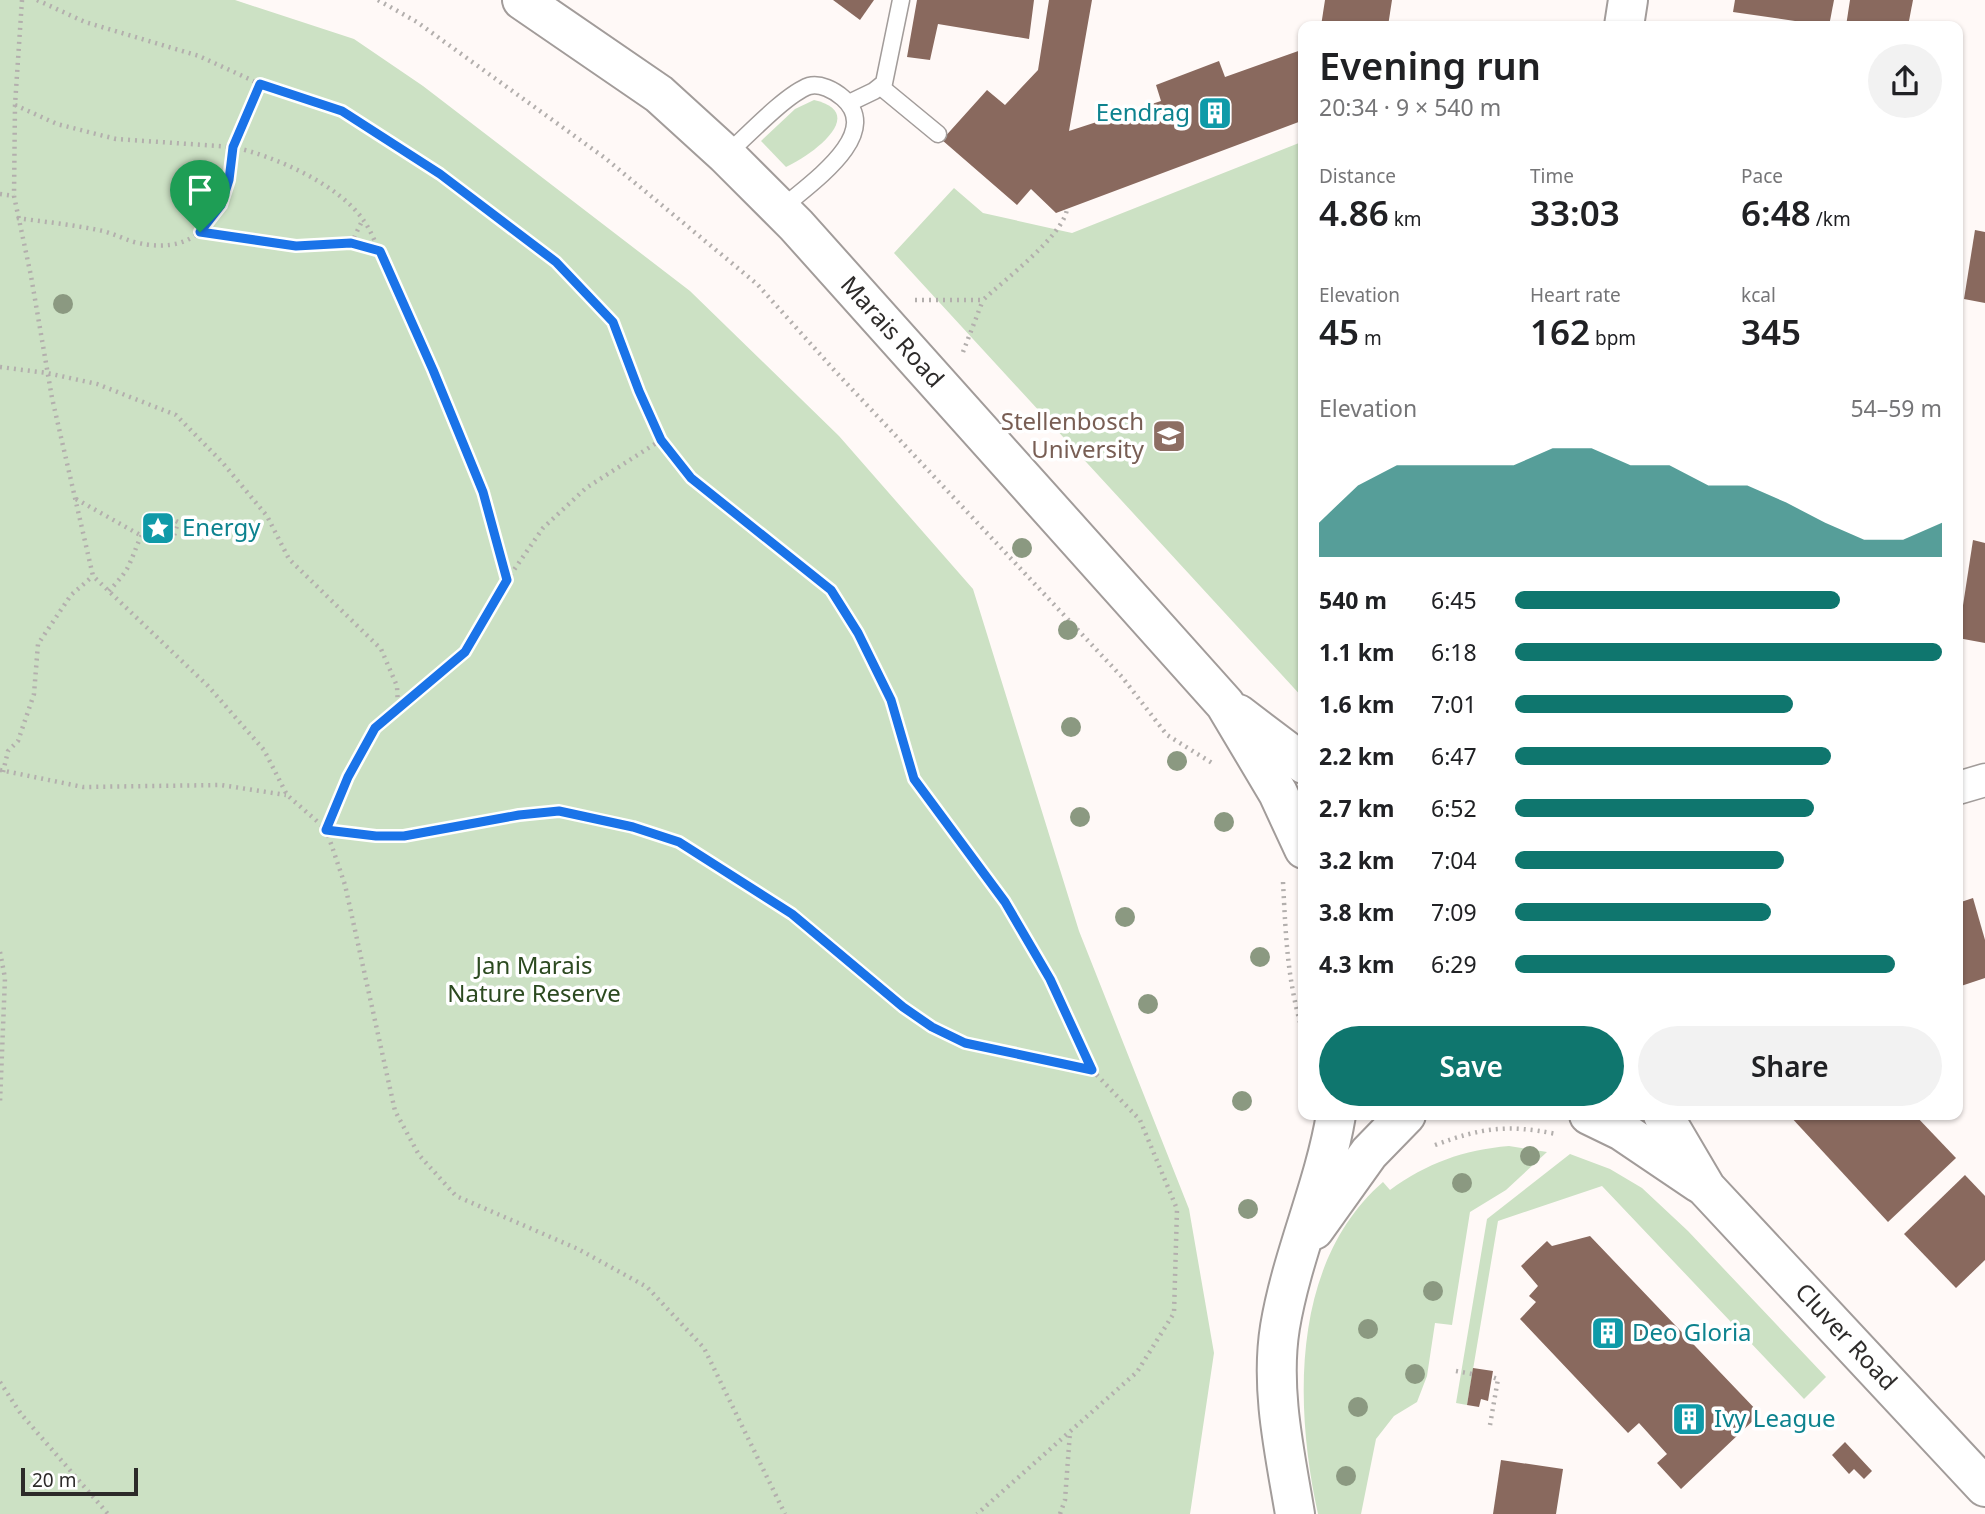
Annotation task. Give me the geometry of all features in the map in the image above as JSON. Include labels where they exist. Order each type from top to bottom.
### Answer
[{"type":"street","name":"Marais Road","points":[[522,0],[659,94],[726,155],[781,209],[1225,704],[1298,759]]},
{"type":"street","points":[[1625,21],[1628,0]]},
{"type":"street","name":"Marais Road","points":[[1225,704],[1278,793],[1293,858]]},
{"type":"street","points":[[1963,787],[1985,780]]},
{"type":"street","points":[[1295,1514],[1280,1422],[1277,1371],[1279,1329],[1335,1120]]},
{"type":"street","points":[[1297,1254],[1369,1153],[1401,1120]]},
{"type":"street","name":"Cluver Road","points":[[1666,1120],[1706,1188],[1985,1487]]},
{"type":"street","name":"Cluver Road","points":[[1574,1125],[1622,1131],[1706,1188]]},
{"type":"lane","points":[[849,103],[881,87],[887,76],[901,0]]},
{"type":"lane","points":[[726,155],[783,104],[811,85],[821,86],[839,94],[849,103],[855,128],[852,141],[824,172],[781,209]]},
{"type":"lane","points":[[881,87],[938,134]]},
{"type":"path","points":[[22,0],[15,105],[14,196],[47,373],[93,576],[208,686],[264,750],[287,795],[326,830],[345,885],[395,1111],[419,1155],[456,1196],[578,1250],[647,1287],[704,1348],[785,1514]]},
{"type":"path","points":[[37,0],[85,22],[199,56],[260,84],[342,111],[440,174],[556,262],[613,322],[661,440],[691,478],[831,590],[858,633],[891,700],[914,779],[1005,902],[1050,979],[1092,1070],[1139,1120],[1177,1209],[1174,1314],[1137,1372],[977,1514]]},
{"type":"path","points":[[378,0],[417,22],[605,158],[757,284],[1122,677],[1167,735],[1213,763]]},
{"type":"path","points":[[18,218],[105,232],[136,243],[177,244],[200,232],[221,205],[229,180],[233,147],[260,84]]},
{"type":"path","points":[[15,105],[57,124],[117,139],[233,147],[262,153],[322,182],[363,219],[433,370],[483,492],[507,580]]},
{"type":"path","points":[[0,194],[14,196]]},
{"type":"path","points":[[962,362],[963,349],[983,300],[1052,235],[1066,217],[1067,209]]},
{"type":"path","points":[[351,243],[363,219]]},
{"type":"path","points":[[200,232],[296,246],[351,243],[380,251]]},
{"type":"path","points":[[903,300],[983,300]]},
{"type":"path","points":[[0,367],[47,373],[97,384],[176,415],[222,462],[267,516],[289,559],[381,649],[397,686],[398,708]]},
{"type":"path","points":[[326,830],[348,777],[375,728],[465,652],[507,580],[543,528],[586,488],[661,440]]},
{"type":"path","points":[[75,499],[140,535]]},
{"type":"path","points":[[109,591],[129,567],[140,535],[145,528],[160,513],[178,522],[174,536],[162,539],[145,528]]},
{"type":"path","points":[[93,576],[71,596],[38,644],[34,694],[18,741],[8,751],[2,771],[83,787],[221,785],[287,795]]},
{"type":"path","points":[[326,830],[376,836],[404,836],[519,815],[559,811],[633,827],[679,842],[792,914],[903,1007],[932,1027],[965,1043],[1092,1070]]},
{"type":"path","points":[[1293,858],[1286,960],[1298,1017]]},
{"type":"path","points":[[0,952],[5,978],[0,1101]]},
{"type":"path","points":[[1423,1149],[1473,1130],[1574,1125]]},
{"type":"path","points":[[1456,1371],[1472,1374]]},
{"type":"path","points":[[1490,1425],[1498,1379],[1492,1377]]},
{"type":"path","points":[[0,1382],[21,1414],[108,1514]]},
{"type":"path","points":[[1060,1514],[1065,1500],[1070,1431]]},
{"type":"green space","name":"Jan Marais Nature Reserve","points":[[0,0],[235,0],[354,39],[423,86],[690,291],[839,436],[973,589],[1079,931],[1189,1209],[1214,1353],[1190,1514],[0,1514]]},
{"type":"green space","points":[[814,100],[830,106],[837,114],[836,124],[821,144],[786,167],[761,141],[795,109]]},
{"type":"green space","points":[[1298,143],[1298,692],[894,253],[954,188],[983,213],[1072,233]]},
{"type":"green space","points":[[1509,1146],[1547,1152],[1506,1190],[1470,1212],[1452,1325],[1435,1323],[1427,1376],[1417,1402],[1394,1416],[1376,1439],[1361,1514],[1318,1514],[1305,1427],[1304,1382],[1307,1337],[1316,1293],[1331,1252],[1353,1215],[1383,1182],[1390,1190],[1418,1172],[1446,1159]]},
{"type":"green space","points":[[1570,1154],[1610,1169],[1642,1188],[1688,1231],[1826,1377],[1804,1399],[1602,1186],[1498,1221],[1467,1405],[1456,1403],[1487,1219]]},
{"type":"building","points":[[833,0],[874,0],[860,20]]},
{"type":"building","points":[[917,0],[1034,0],[1029,39],[938,24],[930,60],[907,57]]},
{"type":"building","name":"Eendrag","points":[[1049,0],[1092,0],[1069,131],[1161,101],[1156,85],[1219,61],[1225,77],[1298,51],[1298,122],[1056,213],[1031,189],[1017,205],[942,140],[987,90],[1005,105],[1038,70]]},
{"type":"building","points":[[1325,0],[1392,0],[1389,21],[1322,21]]},
{"type":"building","points":[[1735,0],[1834,0],[1830,21],[1795,21],[1733,12]]},
{"type":"building","points":[[1850,0],[1913,0],[1909,21],[1847,21]]},
{"type":"building","points":[[1975,230],[1985,232],[1985,303],[1964,299]]},
{"type":"building","points":[[1973,540],[1985,543],[1985,643],[1963,639],[1963,605]]},
{"type":"building","points":[[1973,898],[1985,940],[1985,978],[1963,985],[1963,901]]},
{"type":"building","points":[[1794,1120],[1920,1120],[1956,1158],[1888,1222]]},
{"type":"building","points":[[1965,1175],[1985,1196],[1985,1260],[1956,1288],[1904,1234]]},
{"type":"building","name":"Deo Gloria","points":[[1590,1236],[1760,1414],[1681,1489],[1657,1463],[1667,1454],[1639,1423],[1628,1433],[1520,1319],[1536,1302],[1529,1296],[1538,1286],[1521,1266],[1547,1241],[1552,1246]]},
{"type":"building","points":[[1473,1368],[1493,1371],[1488,1401],[1481,1399],[1479,1407],[1467,1405]]},
{"type":"building","points":[[1845,1442],[1872,1471],[1864,1479],[1854,1469],[1849,1474],[1832,1455]]},
{"type":"building","points":[[1501,1460],[1563,1469],[1556,1514],[1493,1514]]},
{"type":"place","name":"Eendrag","points":[[1215,113]]},
{"type":"place","name":"Stellenbosch University","points":[[1169,436]]},
{"type":"place","name":"Energy","points":[[158,528]]},
{"type":"place","name":"Deo Gloria","points":[[1608,1333]]},
{"type":"place","name":"Ivy League","points":[[1689,1419]]},
{"type":"route","points":[[260,84],[342,111],[440,174],[556,262],[613,322],[661,440],[691,478],[831,590],[858,633],[891,700],[914,779],[1005,902],[1050,979],[1092,1070],[965,1043],[932,1027],[903,1007],[792,914],[679,842],[633,827],[559,811],[519,815],[404,836],[376,836],[326,830],[348,777],[375,728],[465,652],[507,580],[483,492],[380,251],[351,243],[296,246],[200,232],[221,205],[229,180],[233,147],[260,84]]}]
